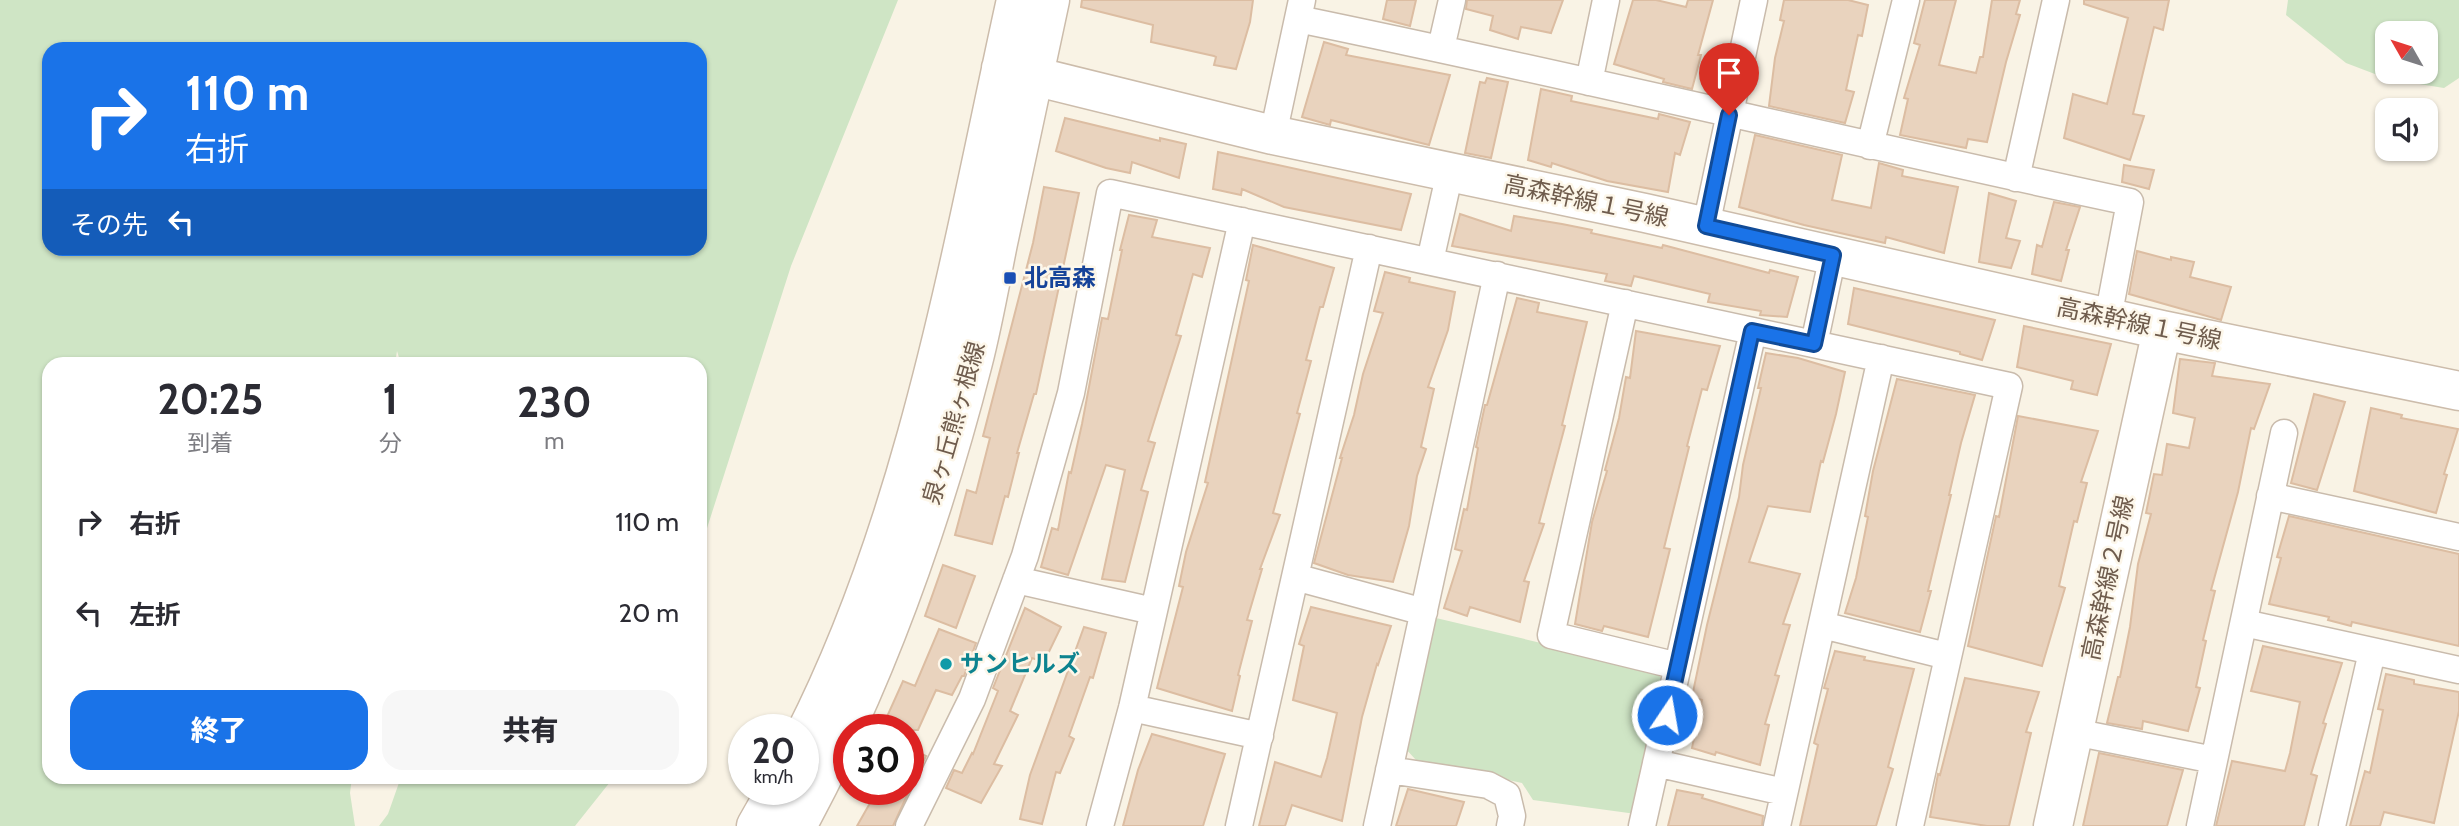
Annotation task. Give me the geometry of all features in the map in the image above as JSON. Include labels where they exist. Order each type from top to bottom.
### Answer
[{"type":"street","name":"泉ヶ丘熊ヶ根線","points":[[797,826],[817,789],[875,659],[918,547],[952,442],[974,359],[1017,72],[1016,0]]},
{"type":"street","name":"泉ヶ丘熊ヶ根線","points":[[815,714],[851,638],[898,495],[928,391],[956,275],[1017,72],[1050,0]]},
{"type":"street","points":[[1441,48],[1452,0]]},
{"type":"street","points":[[1589,82],[1606,0]]},
{"type":"street","points":[[1706,226],[1754,0]]},
{"type":"street","points":[[1870,146],[1906,0]]},
{"type":"street","points":[[2016,178],[2056,0]]},
{"type":"street","points":[[1273,135],[1300,9],[1441,48],[1729,115],[2130,202],[2108,318]]},
{"type":"street","name":"高森幹線１号線","points":[[1017,72],[1273,135],[1706,226],[2162,330],[2459,391]]},
{"type":"street","points":[[1430,261],[1450,172]]},
{"type":"street","points":[[909,826],[972,699],[1016,580],[1071,394],[1110,193],[2009,386],[1947,656],[1913,825]]},
{"type":"street","points":[[1100,826],[1132,708],[1242,221]]},
{"type":"street","points":[[1240,826],[1369,248]]},
{"type":"street","points":[[1814,344],[1833,255]]},
{"type":"street","points":[[1377,826],[1497,275]]},
{"type":"street","points":[[1625,303],[1551,635],[1678,666]]},
{"type":"street","name":"高森幹線２号線","points":[[2053,826],[2162,330]]},
{"type":"street","points":[[1642,826],[1752,331]]},
{"type":"street","points":[[1777,826],[1881,358]]},
{"type":"street","points":[[2200,826],[2284,433]]},
{"type":"street","points":[[2270,496],[2459,537]]},
{"type":"street","points":[[1295,577],[1424,612]]},
{"type":"street","points":[[1016,580],[1153,611]]},
{"type":"street","points":[[2244,623],[2459,670]]},
{"type":"street","points":[[1822,625],[1947,656]]},
{"type":"street","points":[[2332,826],[2372,652]]},
{"type":"street","points":[[1132,708],[1260,736]]},
{"type":"street","points":[[2074,733],[2214,760]]},
{"type":"street","points":[[1656,763],[1784,792]]},
{"type":"street","points":[[1389,770],[1488,785],[1507,795],[1512,816],[1510,826]]},
{"type":"street","points":[[756,826],[768,805]]},
{"type":"green space","points":[[0,0],[898,0],[791,266],[707,528],[707,357],[399,357],[397,351],[396,357],[42,357],[42,784],[351,784],[355,826],[0,826]]},
{"type":"green space","points":[[2288,0],[2459,0],[2459,78],[2444,88],[2419,84],[2438,84],[2438,21],[2375,21],[2375,74],[2346,63],[2286,15]]},
{"type":"green space","points":[[1436,618],[1655,670],[1666,685],[1636,814],[1533,800],[1522,783],[1416,760],[1404,747]]},
{"type":"green space","points":[[399,784],[608,784],[575,826],[379,826],[388,814]]},
{"type":"building","points":[[1082,0],[1253,0],[1250,22],[1236,69],[1214,65],[1214,56],[1151,42],[1153,25],[1081,7]]},
{"type":"building","points":[[1387,0],[1416,0],[1410,26],[1383,19]]},
{"type":"building","points":[[1467,0],[1563,0],[1551,33],[1521,27],[1518,39],[1490,30],[1493,16],[1466,9]]},
{"type":"building","points":[[1633,0],[1656,0],[1686,7],[1688,0],[1713,0],[1692,89],[1663,82],[1664,79],[1614,64]]},
{"type":"building","points":[[1784,0],[1848,0],[1868,5],[1862,36],[1858,35],[1846,90],[1854,92],[1845,123],[1769,106],[1775,58],[1784,21],[1780,20]]},
{"type":"building","points":[[1925,0],[1956,0],[1939,65],[1976,73],[1980,57],[1983,57],[1992,0],[2020,0],[2016,14],[2020,15],[1987,142],[1968,139],[1966,148],[1900,135],[1908,99],[1904,98],[1920,45],[1914,43]]},
{"type":"building","points":[[2084,0],[2169,0],[2163,30],[2154,27],[2133,114],[2144,116],[2130,160],[2064,138],[2073,94],[2107,104],[2128,18],[2084,4]]},
{"type":"building","points":[[1324,42],[1348,49],[1346,55],[1450,75],[1429,145],[1331,120],[1330,125],[1302,117]]},
{"type":"building","points":[[1487,78],[1508,82],[1491,158],[1465,153],[1480,82],[1485,83]]},
{"type":"building","points":[[1541,89],[1572,96],[1571,101],[1658,119],[1659,114],[1690,122],[1680,155],[1675,153],[1668,192],[1607,181],[1552,163],[1551,167],[1528,160]]},
{"type":"building","points":[[1065,118],[1160,141],[1160,138],[1186,144],[1179,178],[1132,162],[1130,173],[1106,168],[1056,151]]},
{"type":"building","points":[[1755,135],[1842,155],[1832,200],[1871,208],[1879,163],[1903,170],[1902,176],[1958,187],[1944,253],[1886,237],[1885,243],[1804,225],[1739,207]]},
{"type":"building","points":[[1218,152],[1411,194],[1401,230],[1284,207],[1242,189],[1241,195],[1213,189]]},
{"type":"building","points":[[2124,165],[2154,170],[2149,189],[2122,182]]},
{"type":"building","points":[[1044,187],[1079,193],[1036,394],[1017,453],[1008,497],[1005,496],[992,544],[955,535],[967,490],[976,493],[990,438],[983,436],[1033,243]]},
{"type":"building","points":[[1989,193],[2016,201],[2006,238],[2020,241],[2011,268],[1979,262]]},
{"type":"building","points":[[2054,202],[2080,207],[2066,250],[2069,250],[2061,281],[2032,274],[2037,245],[2042,247]]},
{"type":"building","points":[[1460,214],[1511,231],[1514,216],[1562,224],[1662,248],[1663,245],[1769,273],[1770,270],[1798,277],[1787,317],[1760,315],[1761,311],[1708,302],[1710,294],[1634,276],[1631,286],[1605,281],[1607,274],[1452,246]]},
{"type":"building","points":[[1129,215],[1157,220],[1152,237],[1210,248],[1202,277],[1193,274],[1176,335],[1181,336],[1148,441],[1155,443],[1141,490],[1148,492],[1125,582],[1102,579],[1125,470],[1106,465],[1068,575],[1041,567],[1052,528],[1058,530],[1102,318],[1108,319]]},
{"type":"building","points":[[1253,245],[1334,268],[1306,360],[1311,361],[1297,413],[1300,414],[1273,513],[1280,515],[1260,569],[1247,620],[1252,621],[1232,711],[1157,688],[1183,587],[1179,586],[1186,552],[1208,483],[1205,482],[1249,281],[1246,280]]},
{"type":"building","points":[[2137,251],[2171,260],[2171,257],[2194,262],[2190,277],[2231,287],[2221,320],[2129,294]]},
{"type":"building","points":[[1385,272],[1410,278],[1409,282],[1455,292],[1448,330],[1428,387],[1434,389],[1421,447],[1426,449],[1417,476],[1409,526],[1393,582],[1348,575],[1314,563],[1363,374],[1383,313],[1374,311]]},
{"type":"building","points":[[1854,288],[1995,320],[1982,360],[1848,324]]},
{"type":"building","points":[[1517,298],[1539,303],[1537,312],[1587,322],[1562,425],[1565,426],[1539,523],[1544,524],[1524,581],[1529,582],[1520,622],[1470,607],[1467,616],[1444,608],[1462,551],[1455,549],[1464,509],[1467,510],[1485,405]]},
{"type":"building","points":[[2024,326],[2111,344],[2097,395],[2071,389],[2073,381],[2017,367]]},
{"type":"building","points":[[1636,331],[1720,346],[1707,390],[1702,389],[1687,446],[1689,447],[1664,548],[1670,549],[1648,637],[1604,626],[1602,631],[1575,624],[1592,522],[1607,471],[1605,470],[1619,418],[1626,377],[1630,378]]},
{"type":"building","points":[[1766,353],[1798,358],[1845,372],[1810,512],[1768,506],[1749,562],[1800,574],[1783,624],[1790,625],[1775,675],[1779,676],[1765,724],[1769,725],[1760,765],[1692,748],[1702,700],[1692,697],[1739,497]]},
{"type":"building","points":[[2180,359],[2215,363],[2212,376],[2270,384],[2254,429],[2251,428],[2238,492],[2211,590],[2215,591],[2203,640],[2206,641],[2196,687],[2200,688],[2188,731],[2143,721],[2142,729],[2107,723],[2130,627],[2138,564],[2151,514],[2146,513],[2154,474],[2162,475],[2167,444],[2189,448],[2195,418],[2173,413]]},
{"type":"building","points":[[1897,379],[1975,395],[1961,443],[1920,632],[1845,613],[1856,578],[1868,517],[1865,516],[1873,471]]},
{"type":"building","points":[[2314,394],[2345,402],[2317,490],[2291,483]]},
{"type":"building","points":[[2371,408],[2402,415],[2401,418],[2458,429],[2444,474],[2447,475],[2436,513],[2354,491]]},
{"type":"building","points":[[2018,416],[2098,431],[2081,482],[2087,483],[2077,522],[2074,521],[2059,586],[2065,588],[2042,666],[1968,646],[1996,516],[1999,517]]},
{"type":"building","points":[[2289,516],[2459,554],[2459,646],[2352,622],[2351,626],[2328,620],[2329,617],[2269,604],[2281,558],[2277,557]]},
{"type":"building","points":[[943,565],[975,576],[956,628],[925,616]]},
{"type":"building","points":[[1311,607],[1391,626],[1362,717],[1342,821],[1292,805],[1285,826],[1259,826],[1275,762],[1321,777],[1327,758],[1337,713],[1293,700],[1304,646],[1299,644]]},
{"type":"building","points":[[1025,608],[1061,627],[1044,662],[1032,658],[1010,711],[1018,715],[994,764],[1002,766],[981,803],[946,788],[954,770],[962,773],[973,754],[998,691],[993,688]]},
{"type":"building","points":[[1084,627],[1106,633],[1093,678],[1090,677],[1069,736],[1074,739],[1060,773],[1056,772],[1042,824],[1020,819],[1030,775]]},
{"type":"building","name":"サンヒルズ","points":[[939,629],[976,643],[964,676],[952,695],[936,690],[924,717],[924,714],[888,714],[903,681],[915,686]]},
{"type":"building","points":[[2263,646],[2342,663],[2323,723],[2326,724],[2311,774],[2317,776],[2304,826],[2216,826],[2232,761],[2285,771],[2290,753],[2300,702],[2251,691]]},
{"type":"building","points":[[1835,651],[1865,657],[1864,660],[1914,669],[1888,767],[1893,769],[1876,826],[1800,826],[1818,745],[1814,743],[1828,689],[1824,688]]},
{"type":"building","points":[[2386,674],[2414,680],[2414,684],[2459,692],[2459,711],[2434,823],[2384,812],[2380,826],[2350,826],[2365,771],[2370,773],[2383,710],[2378,709]]},
{"type":"building","points":[[1965,678],[2039,692],[2026,732],[2031,733],[2009,826],[1987,826],[1930,817],[1938,774],[1940,775]]},
{"type":"building","points":[[1152,734],[1225,754],[1203,826],[1123,826],[1138,770]]},
{"type":"building","points":[[2099,753],[2183,770],[2167,826],[2083,826]]},
{"type":"building","points":[[1408,789],[1464,802],[1456,826],[1396,826]]},
{"type":"building","points":[[1677,790],[1703,795],[1702,798],[1763,816],[1762,826],[1668,826]]},
{"type":"building","points":[[869,805],[903,805],[893,826],[857,826]]},
{"type":"place","name":"北高森","points":[[1010,278]]},
{"type":"place","name":"サンヒルズ","points":[[946,664]]},
{"type":"route","points":[[1667,715],[1752,331],[1814,344],[1833,255],[1706,226],[1729,115]]}]
